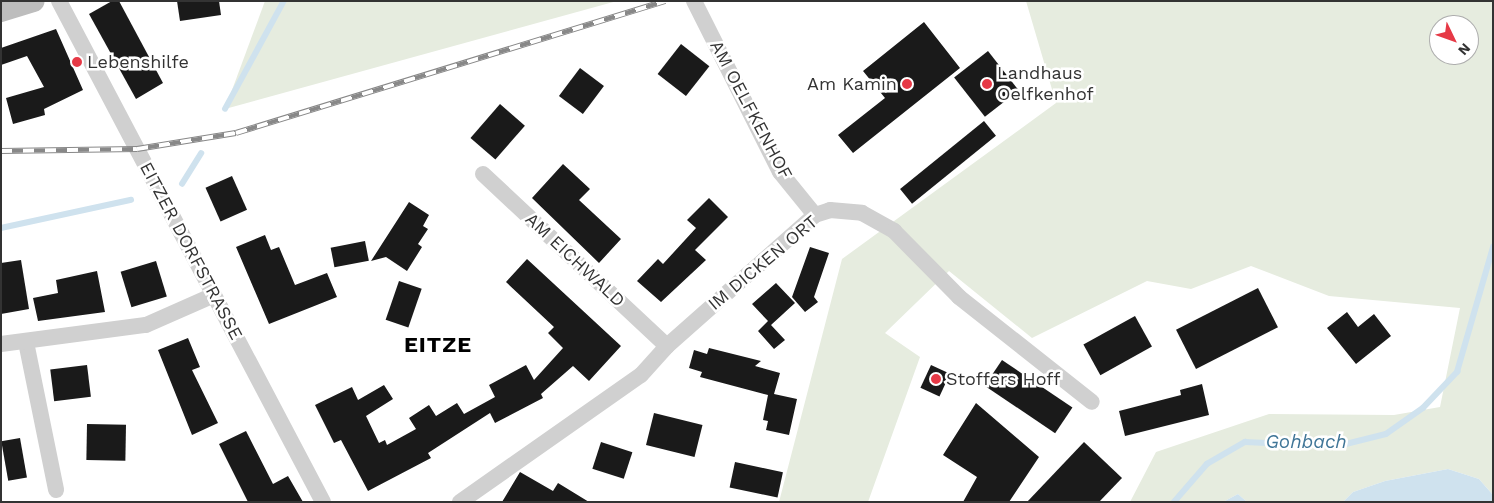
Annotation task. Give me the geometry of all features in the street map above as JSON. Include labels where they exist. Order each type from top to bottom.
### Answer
[{"type":"main road","points":[[1,11],[34,1]]},
{"type":"street","name":"EITZER DORFSTRASSE","points":[[59,1],[323,502]]},
{"type":"street","name":"AM OELFKENHOF","points":[[694,1],[780,172],[815,215]]},
{"type":"street","name":"AM EICHWALD","points":[[483,174],[667,346]]},
{"type":"street","name":"IM DICKEN ORT","points":[[460,502],[641,375],[667,346],[815,215],[848,208],[882,223],[959,297],[1092,402]]},
{"type":"street","points":[[1,344],[146,325],[214,295]]},
{"type":"street","points":[[26,342],[56,490]]},
{"type":"shaded area","points":[[265,1],[617,1],[225,109]]},
{"type":"shaded area","points":[[1026,1],[1493,1],[1493,495],[1479,479],[1448,469],[1385,481],[1353,492],[1343,502],[1247,502],[1238,494],[1223,502],[1130,502],[1156,452],[1269,414],[1394,415],[1440,407],[1460,308],[1329,296],[1251,266],[1191,289],[1147,281],[1032,338],[949,271],[885,333],[920,357],[868,502],[779,502],[842,259],[1056,103]]},
{"type":"water","points":[[1448,469],[1479,479],[1493,495],[1493,502],[1343,502],[1353,492],[1385,481]]},
{"type":"water","points":[[1238,494],[1247,502],[1223,502]]},
{"type":"building","points":[[112,1],[119,1],[163,83],[136,99],[89,14]]},
{"type":"building","points":[[177,1],[219,1],[221,15],[180,21]]},
{"type":"building","name":"Am Kamin","points":[[924,22],[960,68],[853,153],[838,135],[885,98],[863,71]]},
{"type":"building","points":[[56,29],[83,90],[44,109],[45,115],[13,124],[6,98],[44,87],[27,56],[1,65],[1,48]]},
{"type":"building","points":[[681,44],[709,66],[686,96],[658,74]]},
{"type":"building","name":"Landhaus Oelfkenhof","points":[[988,51],[1019,90],[985,117],[954,77]]},
{"type":"building","points":[[580,68],[604,86],[583,114],[559,96]]},
{"type":"building","points":[[500,104],[525,126],[495,160],[470,138]]},
{"type":"building","points":[[984,121],[996,136],[912,204],[900,189]]},
{"type":"building","points":[[563,164],[590,189],[579,200],[621,239],[599,263],[532,198]]},
{"type":"building","points":[[232,176],[247,210],[221,222],[206,188]]},
{"type":"building","points":[[709,198],[728,217],[695,250],[706,260],[661,302],[637,281],[658,259],[663,264],[696,228],[687,220]]},
{"type":"building","points":[[409,202],[429,215],[423,226],[428,229],[418,244],[422,247],[407,271],[386,257],[371,261]]},
{"type":"building","points":[[265,235],[271,250],[279,247],[295,285],[327,273],[337,297],[269,324],[236,247]]},
{"type":"building","points":[[365,241],[369,261],[334,267],[331,248]]},
{"type":"building","points":[[810,247],[829,253],[814,297],[818,302],[805,312],[792,297]]},
{"type":"building","points":[[527,259],[621,346],[589,381],[573,366],[541,394],[543,398],[495,423],[490,413],[428,453],[431,458],[368,491],[341,440],[334,443],[315,405],[352,387],[358,400],[384,385],[393,399],[366,416],[379,443],[385,440],[387,445],[416,429],[409,418],[429,405],[436,416],[457,403],[464,414],[495,397],[489,385],[526,365],[534,380],[563,348],[548,333],[554,327],[506,282]]},
{"type":"building","points":[[21,260],[29,309],[1,314],[1,263]]},
{"type":"building","points":[[156,261],[167,296],[131,307],[121,272]]},
{"type":"building","points":[[97,271],[105,312],[38,321],[33,298],[58,293],[56,280]]},
{"type":"building","points":[[399,281],[422,289],[408,328],[386,320]]},
{"type":"building","points":[[776,283],[795,303],[771,325],[785,340],[774,349],[758,331],[768,321],[752,304]]},
{"type":"building","points":[[1258,288],[1278,327],[1196,369],[1176,330]]},
{"type":"building","points":[[1347,312],[1358,327],[1374,314],[1391,336],[1356,364],[1327,328]]},
{"type":"building","points":[[1135,316],[1152,347],[1100,375],[1083,345]]},
{"type":"building","points":[[188,338],[200,367],[192,370],[218,423],[192,435],[158,350]]},
{"type":"building","points":[[709,348],[761,361],[755,366],[780,373],[774,394],[797,399],[789,435],[766,430],[768,421],[763,420],[768,395],[700,377],[702,372],[689,368],[694,350],[707,354]]},
{"type":"building","points":[[1002,360],[1072,408],[1055,433],[985,386]]},
{"type":"building","points":[[87,365],[91,397],[54,401],[50,370]]},
{"type":"building","points":[[931,365],[950,374],[939,397],[920,388]]},
{"type":"building","points":[[1202,384],[1209,415],[1125,436],[1119,411],[1181,395],[1180,390]]},
{"type":"building","points":[[976,403],[1039,457],[1009,502],[963,502],[977,477],[943,455]]},
{"type":"building","points":[[654,413],[703,425],[695,457],[646,445]]},
{"type":"building","points":[[87,424],[126,425],[125,461],[86,460]]},
{"type":"building","points":[[246,431],[273,484],[288,476],[303,502],[248,502],[219,444]]},
{"type":"building","points":[[20,438],[27,477],[8,481],[1,441]]},
{"type":"building","points":[[601,442],[632,452],[624,479],[592,469]]},
{"type":"building","points":[[1084,442],[1122,478],[1099,502],[1027,502]]},
{"type":"building","points":[[735,462],[783,472],[778,498],[730,487]]},
{"type":"building","points":[[520,472],[553,491],[558,483],[589,502],[502,502]]},
{"type":"waterway","points":[[225,109],[284,1]]},
{"type":"waterway","points":[[182,184],[201,153]]},
{"type":"waterway","points":[[1,228],[131,200]]},
{"type":"waterway","name":"Gohbach","points":[[1174,502],[1207,464],[1245,442],[1338,446],[1386,434],[1423,408],[1457,372],[1493,247]]},
{"type":"railway","points":[[1,151],[137,149],[236,133],[665,1]]},
{"type":"place","name":"Lebenshilfe","points":[[77,62]]},
{"type":"place","name":"Am Kamin","points":[[907,84]]},
{"type":"place","name":"Landhaus Oelfkenhof","points":[[987,84]]},
{"type":"place","name":"Stoffers Hoff","points":[[936,379]]},
{"type":"district","name":"EITZE","points":[[438,345]]}]
